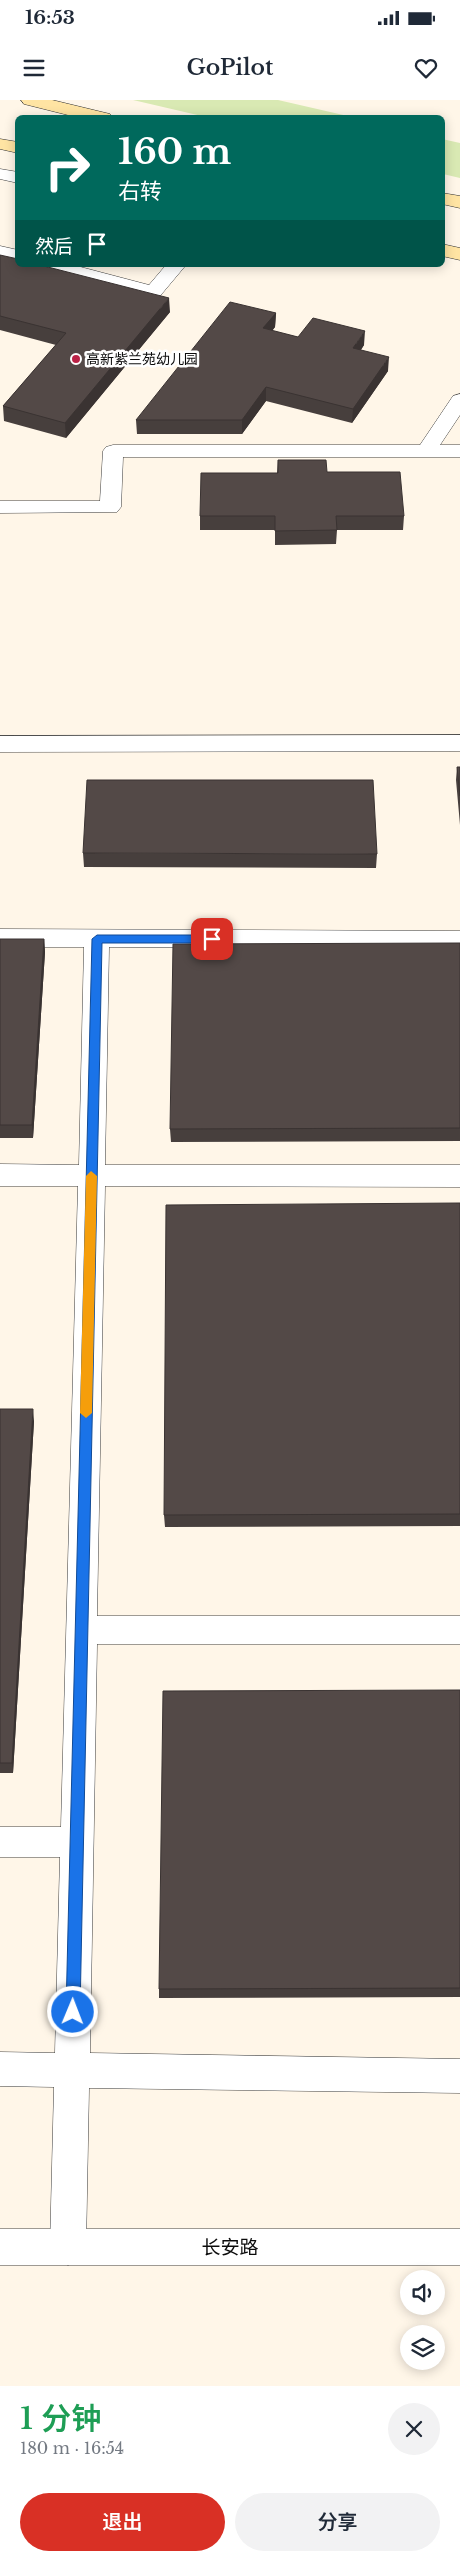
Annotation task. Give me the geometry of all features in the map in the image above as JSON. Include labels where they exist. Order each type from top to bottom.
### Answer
[{"type":"main road","points":[[30,100],[92,115]]},
{"type":"main road","points":[[0,144],[15,147]]},
{"type":"main road","points":[[445,199],[460,202]]},
{"type":"main road","points":[[445,251],[460,254]]},
{"type":"street","points":[[0,174],[15,177]]},
{"type":"street","points":[[0,252],[15,255]]},
{"type":"street","points":[[59,267],[153,292],[174,267]]},
{"type":"street","points":[[426,451],[460,400]]},
{"type":"street","points":[[0,507],[110,507],[113,451],[460,451]]},
{"type":"street","points":[[0,744],[460,743]]},
{"type":"street","points":[[0,938],[460,940]]},
{"type":"street","points":[[68,2247],[97,939]]},
{"type":"street","points":[[0,1175],[460,1176]]},
{"type":"street","points":[[81,1630],[460,1630]]},
{"type":"street","points":[[0,1842],[77,1842]]},
{"type":"street","points":[[0,2069],[460,2076]]},
{"type":"street","name":"长安路","points":[[0,2247],[460,2247]]},
{"type":"green space","points":[[133,100],[278,100],[343,115],[197,115]]},
{"type":"green space","points":[[445,140],[460,143],[460,178],[445,174]]},
{"type":"building","points":[[0,255],[15,258],[15,267],[48,267],[169,298],[65,423],[3,406],[66,333],[0,316]]},
{"type":"building","points":[[230,302],[276,313],[263,328],[298,337],[313,318],[365,331],[353,348],[389,357],[353,409],[266,387],[242,420],[136,420]]},
{"type":"building","points":[[278,460],[326,460],[327,472],[400,472],[404,516],[336,516],[337,530],[275,531],[275,516],[200,516],[201,473],[278,473]]},
{"type":"building","points":[[457,767],[460,767],[460,796]]},
{"type":"building","points":[[87,780],[373,780],[377,854],[83,853]]},
{"type":"building","points":[[0,939],[44,939],[32,1125],[0,1125]]},
{"type":"building","points":[[460,943],[460,1128],[170,1129],[173,944]]},
{"type":"building","points":[[460,1203],[460,1514],[164,1515],[166,1205]]},
{"type":"building","points":[[0,1409],[33,1409],[12,1763],[0,1763]]},
{"type":"building","points":[[460,1690],[460,1988],[159,1989],[163,1691]]},
{"type":"slow traffic","points":[[86,1413],[91,1176]]},
{"type":"place","name":"高新紫兰苑幼儿园","points":[[76,359]]},
{"type":"route","points":[[73,2012],[97,939],[212,939]]}]
